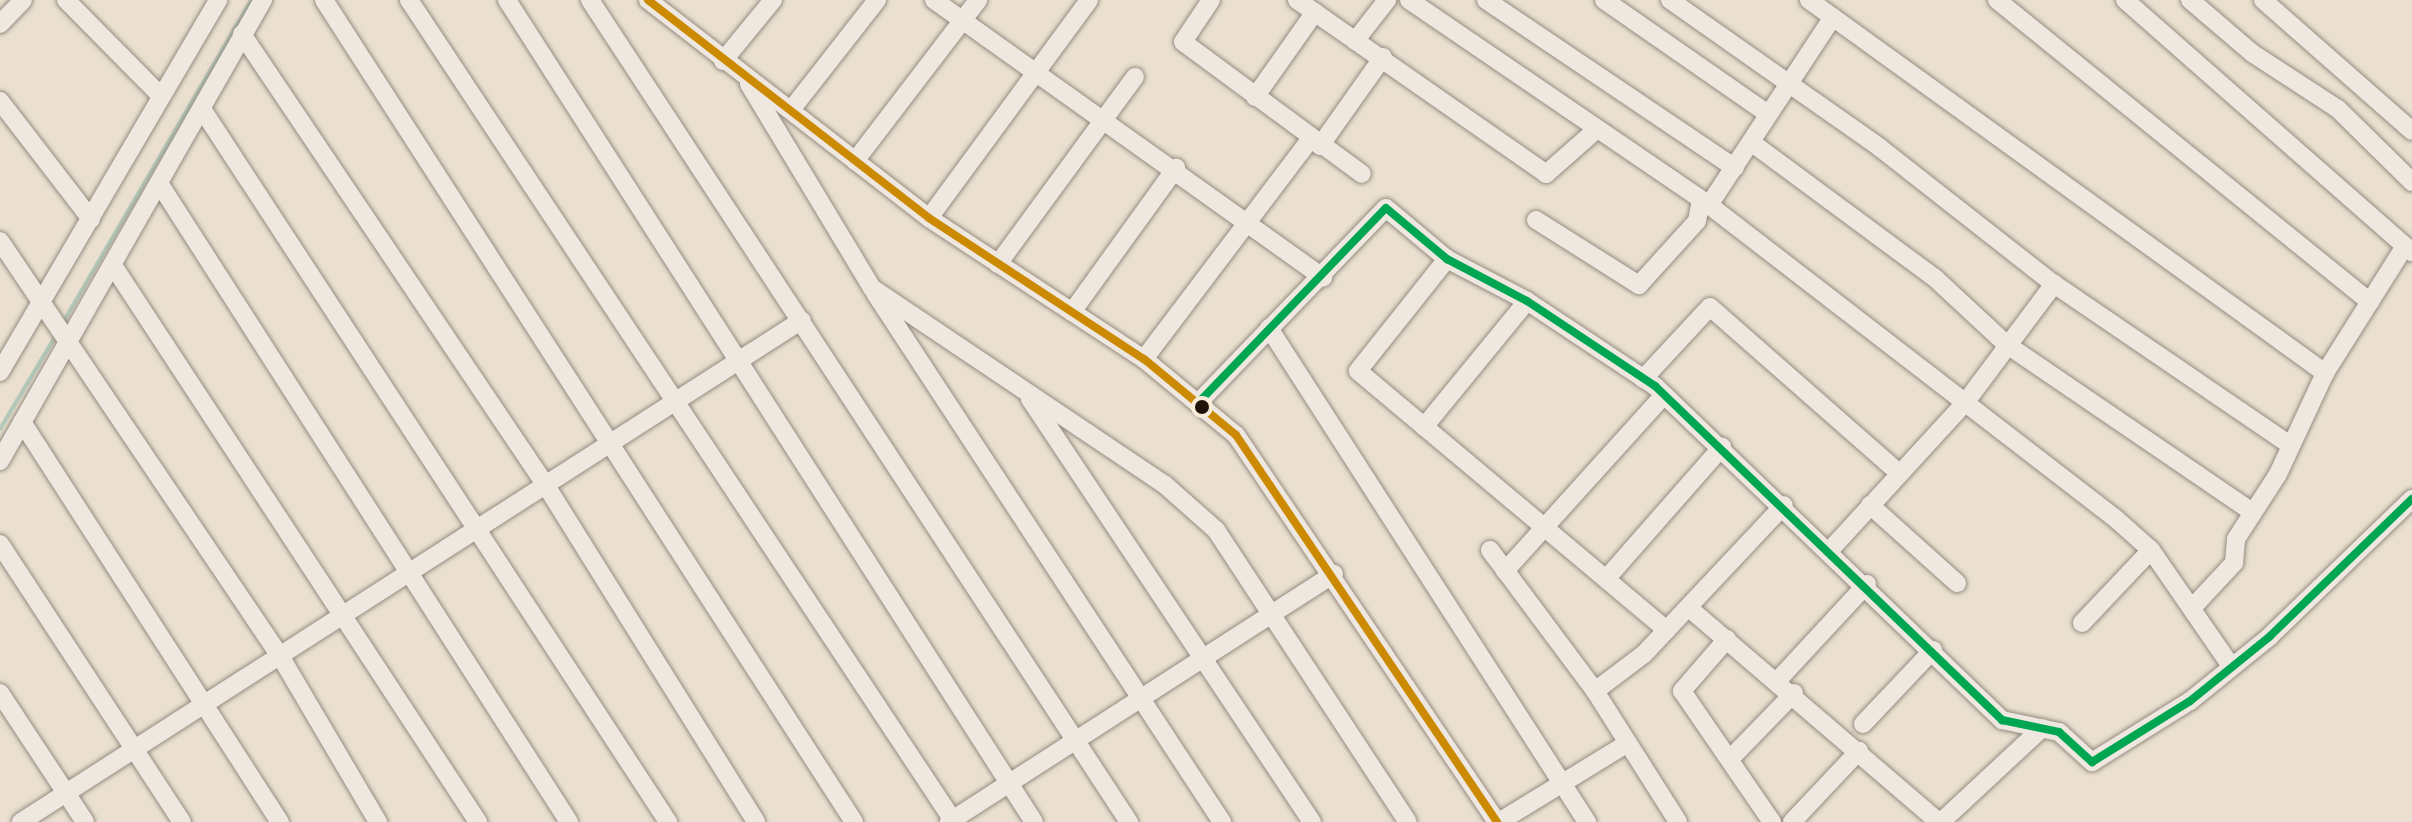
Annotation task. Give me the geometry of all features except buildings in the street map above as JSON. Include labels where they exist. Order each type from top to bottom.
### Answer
[{"type":"street","points":[[0,24],[23,0]]},
{"type":"street","points":[[66,0],[87,8],[161,96]]},
{"type":"street","points":[[0,372],[41,307],[218,0]]},
{"type":"street","points":[[0,461],[22,422],[64,331],[114,267],[263,0]]},
{"type":"street","points":[[324,0],[854,822]]},
{"type":"street","points":[[409,0],[679,399],[809,611],[952,821],[1334,574]]},
{"type":"street","points":[[507,0],[1034,822]]},
{"type":"street","points":[[590,0],[1129,822]]},
{"type":"street","points":[[648,0],[929,218],[1144,359],[1199,402],[1270,478],[1498,822],[1628,743]]},
{"type":"street","points":[[723,61],[773,0]]},
{"type":"street","points":[[791,110],[877,0]]},
{"type":"street","points":[[934,0],[1100,120],[1176,168],[1323,277]]},
{"type":"street","points":[[855,161],[978,0]]},
{"type":"street","points":[[929,218],[1089,0]]},
{"type":"street","points":[[1211,0],[1183,42],[1362,174]]},
{"type":"street","points":[[1297,0],[1383,57],[1546,174],[1597,129]]},
{"type":"street","points":[[1355,41],[1387,0]]},
{"type":"street","points":[[1409,0],[1704,205],[1965,403],[2151,550],[2229,663]]},
{"type":"street","points":[[1486,0],[1735,168]]},
{"type":"street","points":[[1604,0],[1768,114]]},
{"type":"street","points":[[1670,0],[2054,284],[2290,445]]},
{"type":"street","points":[[1809,0],[2325,373]]},
{"type":"street","points":[[1997,0],[2370,302]]},
{"type":"street","points":[[2125,0],[2409,249],[2370,302],[2325,373],[2290,445],[2251,511],[2234,563],[2192,608]]},
{"type":"street","points":[[2190,0],[2252,53],[2338,109],[2412,182]]},
{"type":"street","points":[[2263,0],[2412,131]]},
{"type":"street","points":[[1255,97],[1315,12]]},
{"type":"street","points":[[1536,220],[1639,285],[1697,221],[1704,205],[1755,145],[1768,114],[1833,17]]},
{"type":"street","points":[[242,34],[545,484],[756,822]]},
{"type":"street","points":[[1144,359],[1245,218],[1316,142],[1383,57]]},
{"type":"street","points":[[743,73],[872,288],[1222,822]]},
{"type":"street","points":[[998,264],[1100,120],[1135,77]]},
{"type":"street","points":[[0,101],[91,219]]},
{"type":"street","points":[[202,109],[473,531],[668,822]]},
{"type":"street","points":[[1755,145],[1936,279],[2006,344],[2251,511]]},
{"type":"street","points":[[1072,312],[1176,168]]},
{"type":"street","points":[[159,183],[569,822]]},
{"type":"street","points":[[1199,402],[1269,328],[1323,277],[1386,208],[1447,259],[1527,301],[1664,395],[1831,549],[2002,720],[2042,728],[2070,739],[2092,762],[2190,701],[2229,663],[2269,637],[2412,499]]},
{"type":"street","points":[[0,241],[41,307],[64,331],[279,654],[378,822]]},
{"type":"street","points":[[1447,259],[1358,371],[1549,527],[1667,630]]},
{"type":"street","points":[[114,267],[478,822]]},
{"type":"street","points":[[1831,549],[1898,472],[1965,403],[2006,344],[2054,284]]},
{"type":"street","points":[[872,288],[1164,484],[1216,530],[1408,822]]},
{"type":"street","points":[[1424,427],[1527,301]]},
{"type":"street","points":[[1643,379],[1710,307],[1898,472]]},
{"type":"street","points":[[21,822],[802,320]]},
{"type":"street","points":[[1269,328],[1587,822]]},
{"type":"street","points":[[1022,388],[1207,657],[1312,822]]},
{"type":"street","points":[[1505,571],[1549,527],[1664,395]]},
{"type":"street","points":[[22,422],[280,822]]},
{"type":"street","points":[[1606,579],[1722,447]]},
{"type":"street","points":[[1595,691],[1667,630],[1784,505]]},
{"type":"street","points":[[1870,505],[1957,583]]},
{"type":"street","points":[[0,544],[182,822]]},
{"type":"street","points":[[1490,550],[1595,691],[1678,822]]},
{"type":"street","points":[[2082,623],[2151,550]]},
{"type":"street","points":[[1778,680],[1867,584]]},
{"type":"street","points":[[1689,608],[1794,693],[1940,822],[2042,728]]},
{"type":"street","points":[[1727,639],[1682,691],[1772,822]]},
{"type":"street","points":[[1863,724],[1933,650]]},
{"type":"street","points":[[0,693],[85,822]]},
{"type":"street","points":[[1730,759],[1794,693]]},
{"type":"street","points":[[1792,822],[1859,751]]},
{"type":"waterway","points":[[62,324],[251,0]]},
{"type":"waterway","points":[[0,429],[56,335]]},
{"type":"transit line","points":[[648,0],[929,218],[1144,359],[1236,435],[1497,822]]},
{"type":"transit line","points":[[1199,402],[1386,208],[1447,259],[1527,301],[1655,386],[2002,720],[2059,732],[2092,762],[2190,701],[2269,637],[2412,499]]}]
